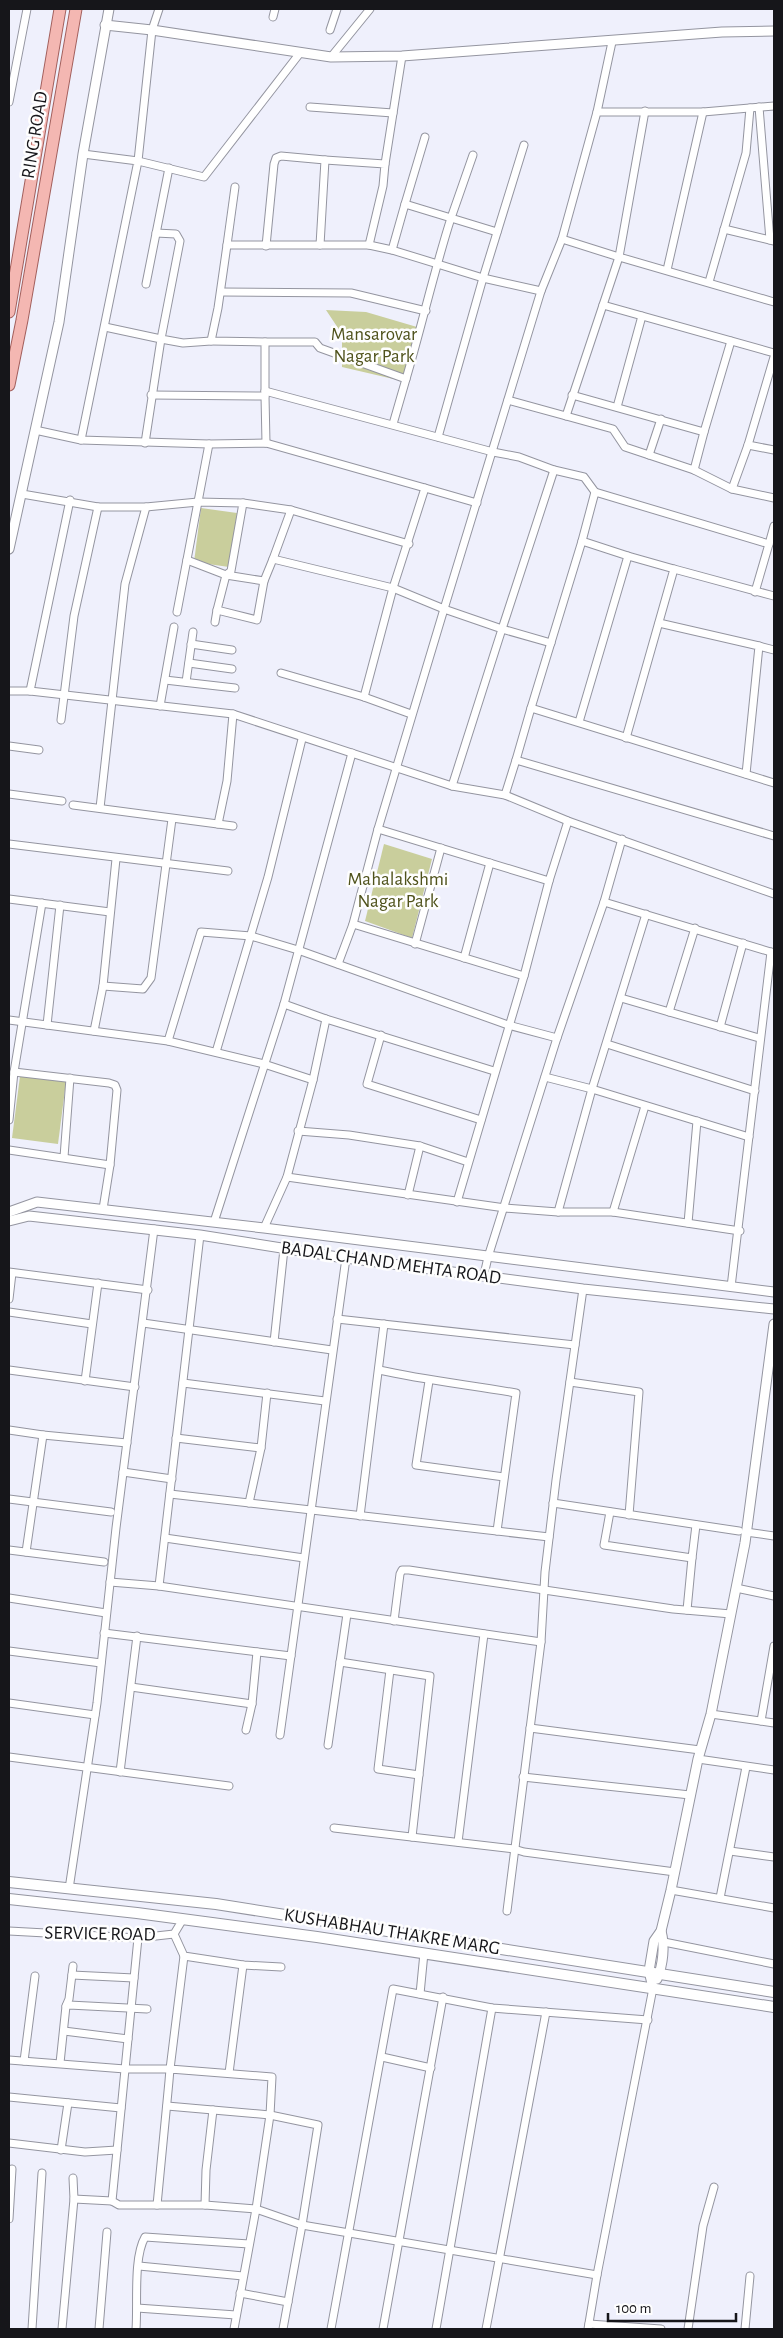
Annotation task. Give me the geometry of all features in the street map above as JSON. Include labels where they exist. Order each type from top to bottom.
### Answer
[{"type":"main road","name":"RING ROAD","points":[[9,312],[60,9]]},
{"type":"main road","name":"RING ROAD","points":[[9,385],[76,9]]},
{"type":"main road","name":"KUSHABHAU THAKRE MARG","points":[[9,1882],[216,1904],[649,1970],[774,1992]]},
{"type":"main road","name":"KUSHABHAU THAKRE MARG","points":[[9,1899],[183,1919],[424,1953],[774,2007]]},
{"type":"street","points":[[9,102],[11,77],[27,9]]},
{"type":"street","points":[[9,549],[59,322],[83,154],[109,9]]},
{"type":"street","points":[[81,440],[138,161],[152,30],[159,9]]},
{"type":"street","points":[[273,17],[275,9]]},
{"type":"street","points":[[330,30],[337,9]]},
{"type":"street","points":[[332,57],[370,9]]},
{"type":"street","points":[[106,25],[332,57],[402,56],[612,42],[722,32],[774,31]]},
{"type":"street","points":[[338,964],[353,924],[411,714],[541,291],[562,239],[597,112],[612,42]]},
{"type":"street","points":[[83,154],[138,161],[204,177],[300,53]]},
{"type":"street","points":[[369,245],[384,186],[384,164],[402,56]]},
{"type":"street","points":[[597,112],[704,112],[774,106]]},
{"type":"street","points":[[310,107],[393,112]]},
{"type":"street","points":[[724,229],[772,241],[759,107]]},
{"type":"street","points":[[709,282],[746,153],[750,108]]},
{"type":"street","points":[[566,416],[619,257],[645,111]]},
{"type":"street","points":[[667,270],[704,112]]},
{"type":"street","points":[[392,250],[425,137]]},
{"type":"street","points":[[438,437],[483,278],[524,145]]},
{"type":"street","points":[[393,424],[426,312],[436,264],[473,154]]},
{"type":"street","points":[[266,246],[276,158],[384,164]]},
{"type":"street","points":[[320,245],[325,160]]},
{"type":"street","points":[[146,284],[170,168]]},
{"type":"street","points":[[211,341],[221,292],[235,187]]},
{"type":"street","points":[[405,204],[497,232]]},
{"type":"street","points":[[145,443],[151,394],[180,241],[176,234],[156,233]]},
{"type":"street","points":[[562,239],[774,302]]},
{"type":"street","points":[[227,245],[369,245],[392,250],[483,278],[541,291]]},
{"type":"street","points":[[221,292],[351,293],[426,312]]},
{"type":"street","points":[[603,305],[774,355],[748,445],[732,489]]},
{"type":"street","points":[[617,407],[642,316]]},
{"type":"street","points":[[105,327],[183,343],[211,341],[315,342],[320,348],[406,379]]},
{"type":"street","points":[[694,470],[731,341]]},
{"type":"street","points":[[265,342],[266,443]]},
{"type":"street","points":[[151,394],[265,393],[393,424],[493,452],[519,457],[554,470],[584,477],[595,492],[769,544]]},
{"type":"street","points":[[572,395],[704,432]]},
{"type":"street","points":[[508,400],[613,429],[624,447],[694,470],[732,489],[774,498]]},
{"type":"street","points":[[649,455],[661,419]]},
{"type":"street","points":[[35,430],[81,440],[145,443],[266,443],[477,503]]},
{"type":"street","points":[[177,612],[209,444]]},
{"type":"street","points":[[748,445],[774,450]]},
{"type":"street","points":[[452,786],[554,470]]},
{"type":"street","points":[[364,697],[393,588],[409,544],[425,488]]},
{"type":"street","points":[[505,795],[595,492]]},
{"type":"street","points":[[22,494],[70,500],[98,507],[146,507],[198,502],[243,503],[291,510],[409,544]]},
{"type":"street","points":[[30,691],[70,500]]},
{"type":"street","points":[[215,622],[226,576],[231,571],[243,503]]},
{"type":"street","points":[[61,720],[74,616],[98,507]]},
{"type":"street","points":[[100,808],[125,584],[146,507]]},
{"type":"street","points":[[217,610],[257,620],[264,581],[291,510]]},
{"type":"street","points":[[756,592],[774,526]]},
{"type":"street","points":[[582,541],[628,556],[774,596]]},
{"type":"street","points":[[580,722],[628,556]]},
{"type":"street","points":[[273,559],[393,588],[444,609],[551,643]]},
{"type":"street","points":[[187,560],[226,576],[264,581]]},
{"type":"street","points":[[626,738],[674,569]]},
{"type":"street","points":[[659,623],[774,650]]},
{"type":"street","points":[[160,706],[174,627]]},
{"type":"street","points":[[186,682],[193,632]]},
{"type":"street","points":[[191,644],[232,650]]},
{"type":"street","points":[[746,774],[759,646]]},
{"type":"street","points":[[189,663],[232,669]]},
{"type":"street","points":[[280,673],[364,697],[411,714]]},
{"type":"street","points":[[164,680],[235,688]]},
{"type":"street","points":[[9,690],[233,714],[302,739],[397,767],[452,786],[505,795],[568,821],[774,894]]},
{"type":"street","points":[[531,708],[774,783]]},
{"type":"street","points":[[218,824],[227,781],[233,714]]},
{"type":"street","points":[[216,1052],[251,936],[302,739]]},
{"type":"street","points":[[9,746],[40,750]]},
{"type":"street","points":[[214,1222],[284,1004],[352,753]]},
{"type":"street","points":[[516,760],[774,836]]},
{"type":"street","points":[[9,794],[62,801]]},
{"type":"street","points":[[73,805],[233,826]]},
{"type":"street","points":[[103,986],[144,989],[152,978],[172,819]]},
{"type":"street","points":[[457,1202],[568,821]]},
{"type":"street","points":[[378,829],[549,881]]},
{"type":"street","points":[[484,1275],[557,1038],[604,902],[622,839]]},
{"type":"street","points":[[9,844],[116,859],[228,871]]},
{"type":"street","points":[[415,944],[441,848]]},
{"type":"street","points":[[94,1031],[103,986],[116,859]]},
{"type":"street","points":[[464,958],[490,863]]},
{"type":"street","points":[[9,899],[110,912]]},
{"type":"street","points":[[604,902],[773,952],[759,1038],[740,1231],[731,1287]]},
{"type":"street","points":[[9,1120],[14,1072],[24,1022],[42,903]]},
{"type":"street","points":[[47,1025],[60,905]]},
{"type":"street","points":[[558,1212],[592,1089],[646,914]]},
{"type":"street","points":[[353,924],[524,976]]},
{"type":"street","points":[[670,1012],[695,928]]},
{"type":"street","points":[[168,1041],[201,932],[251,936],[298,950],[508,1025],[557,1038]]},
{"type":"street","points":[[720,1027],[743,943]]},
{"type":"street","points":[[621,998],[759,1038]]},
{"type":"street","points":[[284,1004],[326,1019],[494,1071]]},
{"type":"street","points":[[264,1228],[287,1177],[313,1080],[326,1019]]},
{"type":"street","points":[[9,1020],[168,1041],[264,1064],[313,1080]]},
{"type":"street","points":[[381,1035],[367,1084],[481,1120]]},
{"type":"street","points":[[607,1044],[755,1092]]},
{"type":"street","points":[[14,1072],[115,1085],[117,1090],[110,1165],[103,1209]]},
{"type":"street","points":[[545,1077],[592,1089],[749,1137]]},
{"type":"street","points":[[64,1157],[70,1078]]},
{"type":"street","points":[[109,1083],[119,1080]]},
{"type":"street","points":[[614,1212],[645,1106]]},
{"type":"street","points":[[688,1223],[697,1121]]},
{"type":"street","points":[[298,1132],[349,1135],[420,1146],[468,1162]]},
{"type":"street","points":[[408,1195],[420,1146]]},
{"type":"street","points":[[9,1150],[110,1165]]},
{"type":"street","points":[[287,1177],[505,1208],[558,1212],[614,1212],[740,1231]]},
{"type":"street","points":[[9,1212],[37,1202],[264,1228],[774,1292]]},
{"type":"street","name":"BADAL CHAND MEHTA ROAD","points":[[9,1221],[29,1216],[154,1229],[346,1258],[583,1289],[774,1309]]},
{"type":"street","points":[[69,1889],[95,1715],[154,1229]]},
{"type":"street","points":[[159,1586],[200,1235]]},
{"type":"street","points":[[274,1342],[284,1249]]},
{"type":"street","points":[[280,1735],[346,1258]]},
{"type":"street","points":[[9,1299],[10,1272],[148,1290]]},
{"type":"street","points":[[84,1380],[98,1284]]},
{"type":"street","points":[[507,1910],[541,1642],[544,1589],[553,1503],[583,1289]]},
{"type":"street","points":[[9,1312],[92,1324]]},
{"type":"street","points":[[337,1319],[575,1345]]},
{"type":"street","points":[[143,1322],[332,1350]]},
{"type":"street","points":[[360,1516],[384,1324]]},
{"type":"street","points":[[653,1988],[649,1970],[654,1941],[661,1931],[672,1890],[690,1795],[700,1750],[711,1714],[736,1588],[774,1324]]},
{"type":"street","points":[[9,1370],[135,1388]]},
{"type":"street","points":[[379,1370],[430,1381],[452,1382],[516,1393],[496,1531]]},
{"type":"street","points":[[430,1381],[416,1465],[504,1477]]},
{"type":"street","points":[[183,1382],[325,1401]]},
{"type":"street","points":[[570,1382],[639,1392],[629,1515]]},
{"type":"street","points":[[249,1503],[261,1448],[267,1393]]},
{"type":"street","points":[[9,1430],[127,1443]]},
{"type":"street","points":[[26,1552],[43,1435]]},
{"type":"street","points":[[176,1438],[261,1448]]},
{"type":"street","points":[[123,1472],[172,1479]]},
{"type":"street","points":[[170,1494],[549,1537]]},
{"type":"street","points":[[9,1499],[111,1512]]},
{"type":"street","points":[[553,1503],[774,1536]]},
{"type":"street","points":[[610,1512],[604,1545],[692,1558]]},
{"type":"street","points":[[687,1610],[696,1525]]},
{"type":"street","points":[[164,1538],[304,1558]]},
{"type":"street","points":[[9,1550],[104,1562]]},
{"type":"street","points":[[394,1621],[402,1570],[687,1610],[730,1614]]},
{"type":"street","points":[[110,1582],[159,1586],[541,1642]]},
{"type":"street","points":[[736,1588],[774,1596]]},
{"type":"street","points":[[9,1598],[106,1613]]},
{"type":"street","points":[[328,1745],[347,1614]]},
{"type":"street","points":[[104,1633],[291,1656]]},
{"type":"street","points":[[458,1842],[484,1634]]},
{"type":"street","points":[[120,1772],[137,1636]]},
{"type":"street","points":[[761,1721],[774,1646]]},
{"type":"street","points":[[9,1651],[101,1663]]},
{"type":"street","points":[[246,1730],[252,1704],[257,1652]]},
{"type":"street","points":[[340,1662],[430,1676],[412,1837]]},
{"type":"street","points":[[390,1670],[378,1769],[419,1775]]},
{"type":"street","points":[[130,1687],[252,1704]]},
{"type":"street","points":[[9,1702],[95,1715]]},
{"type":"street","points":[[711,1714],[774,1723]]},
{"type":"street","points":[[530,1728],[700,1750]]},
{"type":"street","points":[[9,1757],[229,1786]]},
{"type":"street","points":[[698,1759],[774,1770]]},
{"type":"street","points":[[720,1898],[746,1767]]},
{"type":"street","points":[[523,1777],[690,1795]]},
{"type":"street","points":[[334,1828],[514,1849],[524,1852],[675,1872]]},
{"type":"street","points":[[730,1851],[774,1857]]},
{"type":"street","points":[[672,1890],[774,1908]]},
{"type":"street","name":"SERVICE ROAD","points":[[9,1931],[138,1938],[174,1934],[183,1919]]},
{"type":"street","points":[[661,1931],[664,1942],[660,1972],[653,1988],[648,2020],[636,2071],[597,2275],[589,2327],[661,2329]]},
{"type":"street","points":[[157,2205],[170,2069],[184,1956],[174,1934]]},
{"type":"street","points":[[112,2201],[138,1938]]},
{"type":"street","points":[[664,1942],[774,1964]]},
{"type":"street","points":[[420,1994],[424,1953]]},
{"type":"street","points":[[184,1956],[242,1965],[281,1967]]},
{"type":"street","points":[[229,2073],[242,1965]]},
{"type":"street","points":[[60,2063],[66,2006],[69,1999],[73,1966]]},
{"type":"street","points":[[72,1975],[134,1978]]},
{"type":"street","points":[[24,2061],[35,1976]]},
{"type":"street","points":[[331,2329],[382,2058],[393,1989],[492,2008],[648,2020]]},
{"type":"street","points":[[383,2329],[442,1997]]},
{"type":"street","points":[[66,2006],[147,2009]]},
{"type":"street","points":[[436,2329],[492,2008]]},
{"type":"street","points":[[486,2329],[546,2012]]},
{"type":"street","points":[[64,2031],[128,2039]]},
{"type":"street","points":[[382,2058],[430,2068]]},
{"type":"street","points":[[9,2060],[125,2069],[170,2069],[229,2073],[272,2078],[270,2115],[256,2209],[234,2329]]},
{"type":"street","points":[[9,2097],[121,2108]]},
{"type":"street","points":[[61,2150],[68,2102]]},
{"type":"street","points":[[167,2106],[270,2115],[318,2126],[283,2329]]},
{"type":"street","points":[[205,2205],[206,2170],[213,2110]]},
{"type":"street","points":[[9,2143],[61,2150],[95,2152],[118,2150]]},
{"type":"street","points":[[9,2219],[12,2169]]},
{"type":"street","points":[[32,2329],[42,2173]]},
{"type":"street","points":[[62,2329],[74,2199],[74,2178]]},
{"type":"street","points":[[688,2329],[703,2226],[714,2187]]},
{"type":"street","points":[[74,2199],[112,2201],[119,2205],[205,2205],[256,2209],[302,2225],[597,2275]]},
{"type":"street","points":[[99,2329],[107,2232]]},
{"type":"street","points":[[136,2329],[139,2266],[142,2242],[145,2236],[249,2244]]},
{"type":"street","points":[[139,2266],[243,2276]]},
{"type":"street","points":[[745,2329],[750,2276]]},
{"type":"street","points":[[240,2293],[288,2302]]},
{"type":"street","points":[[138,2308],[236,2315]]},
{"type":"green space","name":"Mansarovar Nagar Park","points":[[326,310],[366,312],[417,327],[402,381],[342,367],[342,334]]},
{"type":"green space","points":[[201,508],[237,513],[229,567],[194,562]]},
{"type":"green space","name":"Mahalakshmi Nagar Park","points":[[384,844],[432,859],[412,938],[365,921]]},
{"type":"green space","points":[[20,1076],[66,1082],[58,1144],[12,1138]]}]
